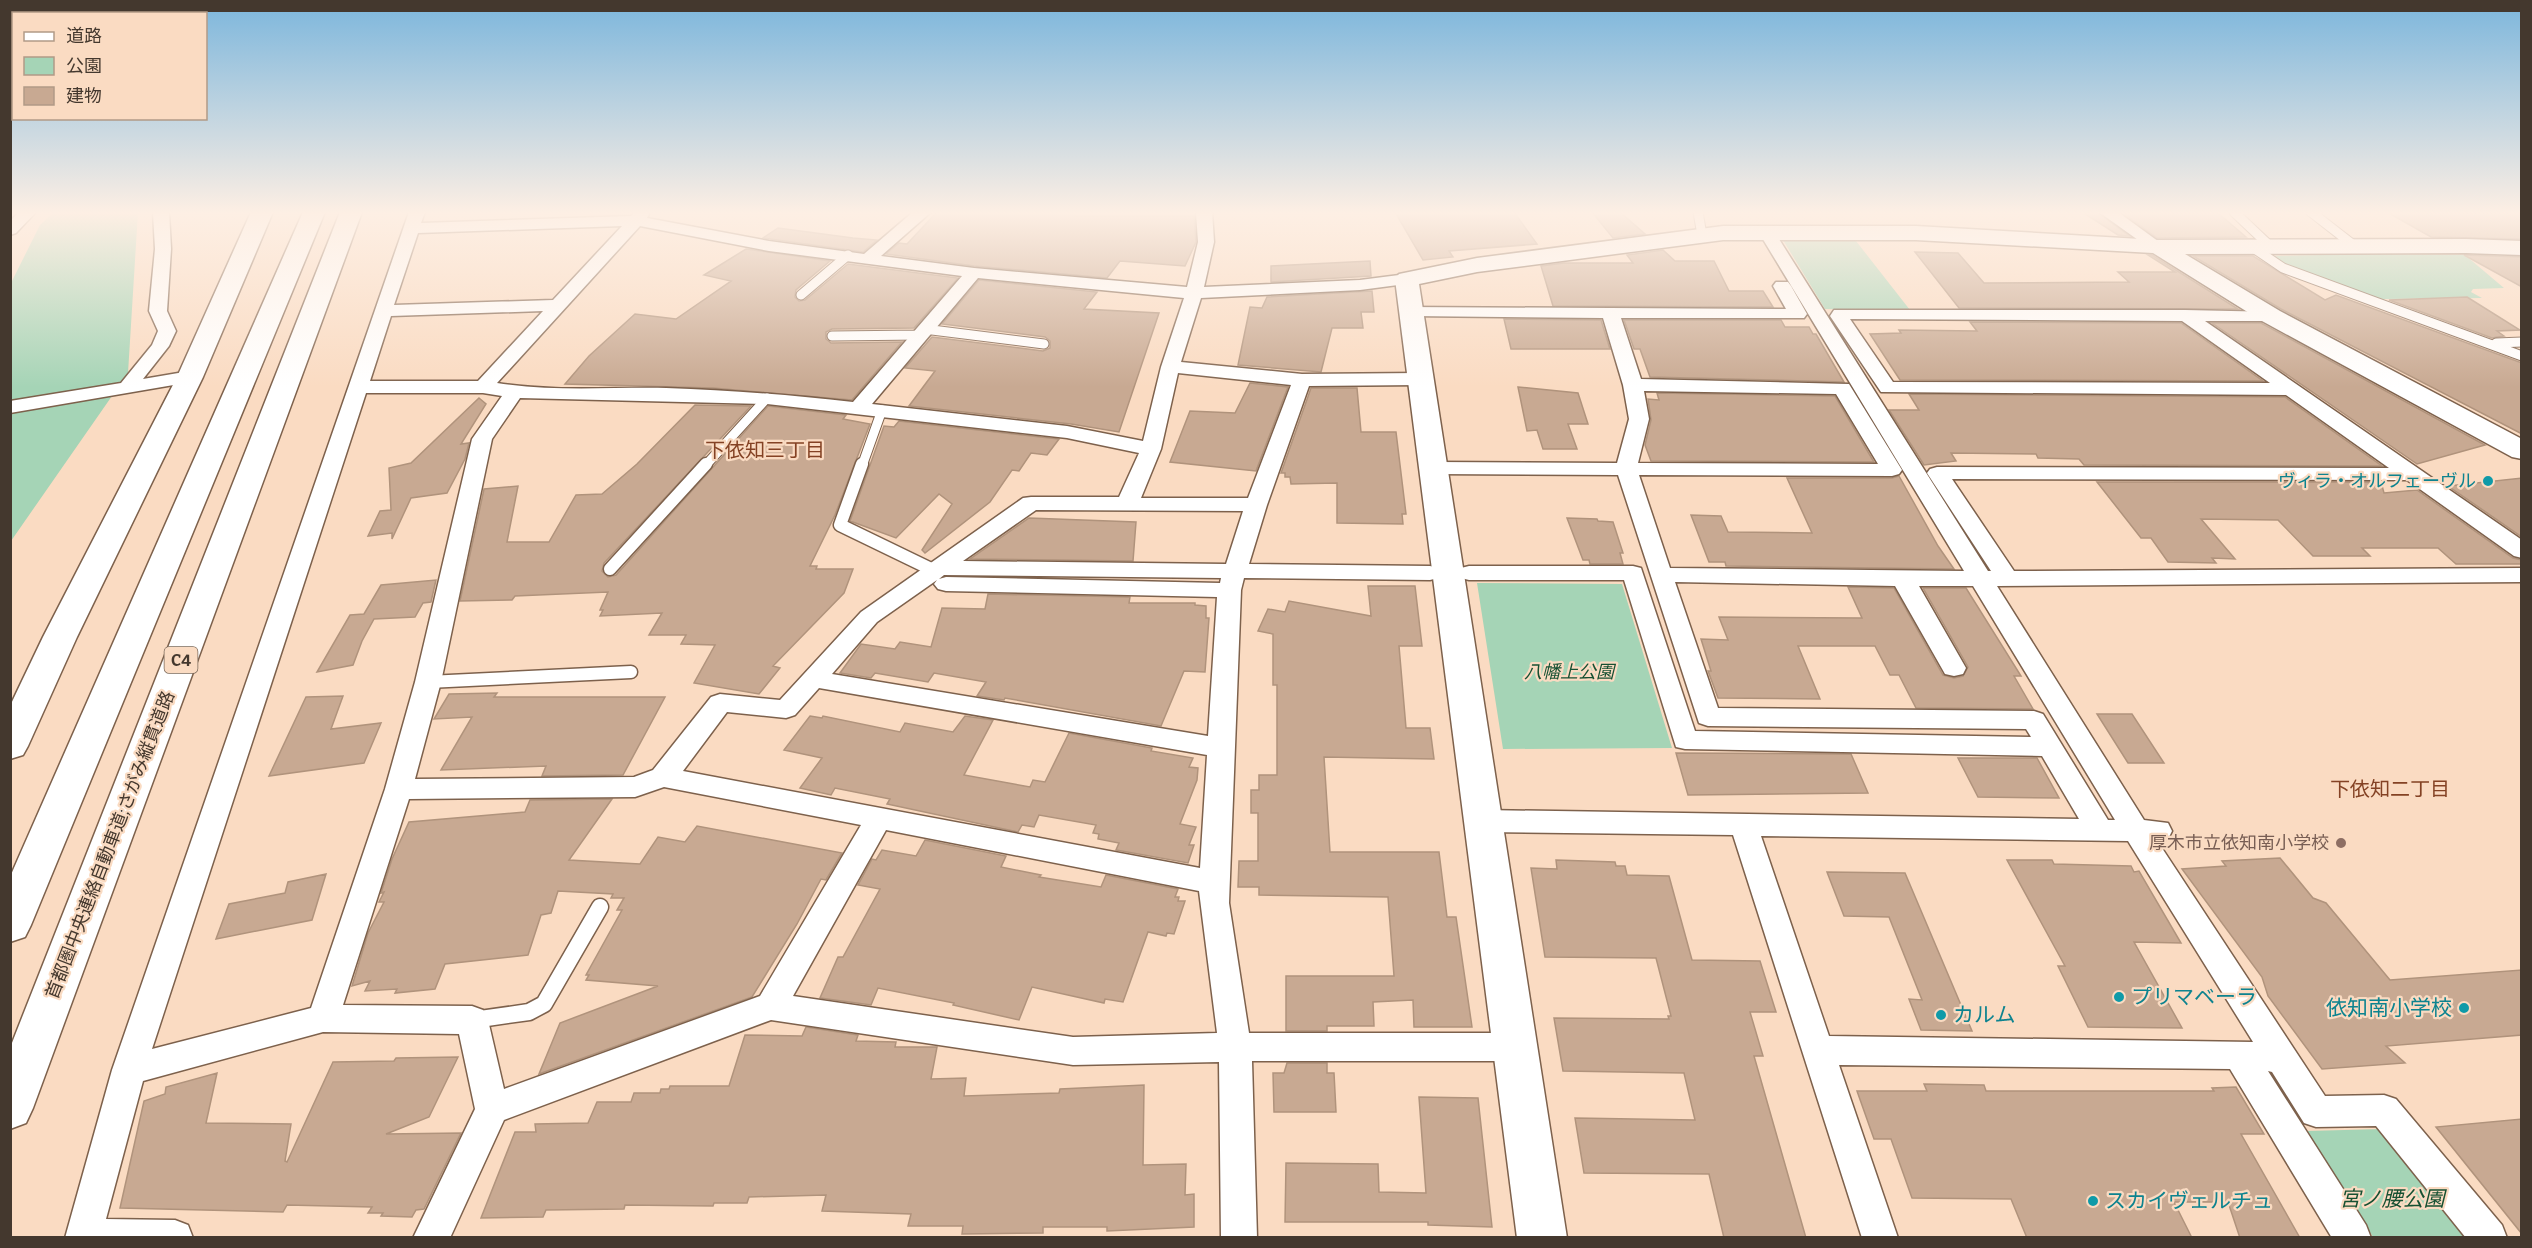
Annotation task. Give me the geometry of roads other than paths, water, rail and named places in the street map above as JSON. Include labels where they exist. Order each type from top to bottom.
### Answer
[{"type":"main road","points":[[10,746],[60,637],[190,377],[237,270]]},
{"type":"main road","points":[[10,925],[289,270]]},
{"type":"main road","name":"首都圏中央連絡自動車道;さがみ縦貫道路","points":[[10,1107],[329,270]]},
{"type":"main road","points":[[1465,270],[1409,295],[1542,1238]]},
{"type":"main road","points":[[2196,270],[2271,316],[2522,451]]},
{"type":"street","points":[[128,386],[160,346],[166,331],[158,311],[161,270]]},
{"type":"street","points":[[175,1238],[83,1237],[129,1070],[397,270]]},
{"type":"street","points":[[483,387],[591,270]]},
{"type":"street","points":[[955,270],[1194,293],[1360,285],[1409,295],[1610,312],[1798,314],[1777,270]]},
{"type":"street","points":[[1127,504],[1151,449],[1170,368],[1199,270]]},
{"type":"street","points":[[1783,270],[1979,578],[2147,831],[2316,1112],[2384,1110],[2489,1238]]},
{"type":"street","points":[[859,407],[974,273]]},
{"type":"street","points":[[384,311],[559,305]]},
{"type":"street","points":[[1610,312],[1634,385],[1639,419],[1626,469],[1708,717],[2034,720],[2099,829]]},
{"type":"street","points":[[2271,316],[1840,314],[1839,316],[1888,388],[2291,389]]},
{"type":"street","points":[[2185,315],[2522,551]]},
{"type":"street","points":[[1170,368],[1302,380],[1420,379]]},
{"type":"street","points":[[10,407],[190,377]]},
{"type":"street","points":[[1239,1238],[1235,1047],[1214,903],[1232,580],[1256,505],[1302,380]]},
{"type":"street","points":[[1434,468],[1892,470],[1842,388],[1634,385]]},
{"type":"street","points":[[359,387],[483,387],[514,392],[579,395],[664,394],[768,398],[1067,432],[1151,449]]},
{"type":"street","points":[[322,1018],[399,789],[428,682],[482,439],[514,392]]},
{"type":"street","points":[[2007,578],[1937,473],[2412,474]]},
{"type":"street","points":[[663,777],[720,703],[786,709],[869,617],[1031,503],[1256,505]]},
{"type":"street","points":[[930,574],[1232,580],[1430,573]]},
{"type":"street","points":[[1469,573],[1633,573],[1685,740],[2051,747]]},
{"type":"street","points":[[1660,575],[1903,579],[2522,575]]},
{"type":"street","points":[[1903,579],[1954,668]]},
{"type":"street","points":[[813,679],[1222,748]]},
{"type":"street","points":[[399,789],[635,787],[663,777],[1214,882]]},
{"type":"street","points":[[771,1006],[879,818]]},
{"type":"street","points":[[1483,821],[2147,831]]},
{"type":"street","points":[[1744,826],[1880,1238]]},
{"type":"street","points":[[492,1109],[771,1006],[1073,1051],[1235,1047],[1514,1047]]},
{"type":"street","points":[[129,1070],[322,1018],[472,1020],[492,1109],[431,1238]]},
{"type":"street","points":[[1817,1050],[2239,1055],[2282,1058]]},
{"type":"street","points":[[2239,1055],[2353,1238]]},
{"type":"lane","points":[[801,295],[830,270]]},
{"type":"lane","points":[[2289,270],[2522,356]]},
{"type":"lane","points":[[832,336],[922,332],[1044,345]]},
{"type":"lane","points":[[2488,343],[2522,342]]},
{"type":"lane","points":[[610,569],[768,398]]},
{"type":"lane","points":[[882,410],[840,525],[930,574]]},
{"type":"lane","points":[[428,682],[631,672]]},
{"type":"lane","points":[[472,1020],[529,1012],[544,1004],[600,907]]},
{"type":"place","name":"ヴィラ・オルフェーヴル","points":[[2488,481]]},
{"type":"place","name":"厚木市立依知南小学校","points":[[2341,843]]},
{"type":"place","name":"プリマベーラ","points":[[2119,997]]},
{"type":"place","name":"依知南小学校","points":[[2464,1008]]},
{"type":"place","name":"カルム","points":[[1941,1015]]},
{"type":"place","name":"スカイヴェルチュ","points":[[2093,1201]]},
{"type":"district","name":"下依知三丁目","points":[[765,450]]},
{"type":"district","name":"下依知二丁目","points":[[2390,789]]},
{"type":"park label","name":"八幡上公園","points":[[1569,672]]},
{"type":"park label","name":"宮ノ腰公園","points":[[2392,1199]]}]
